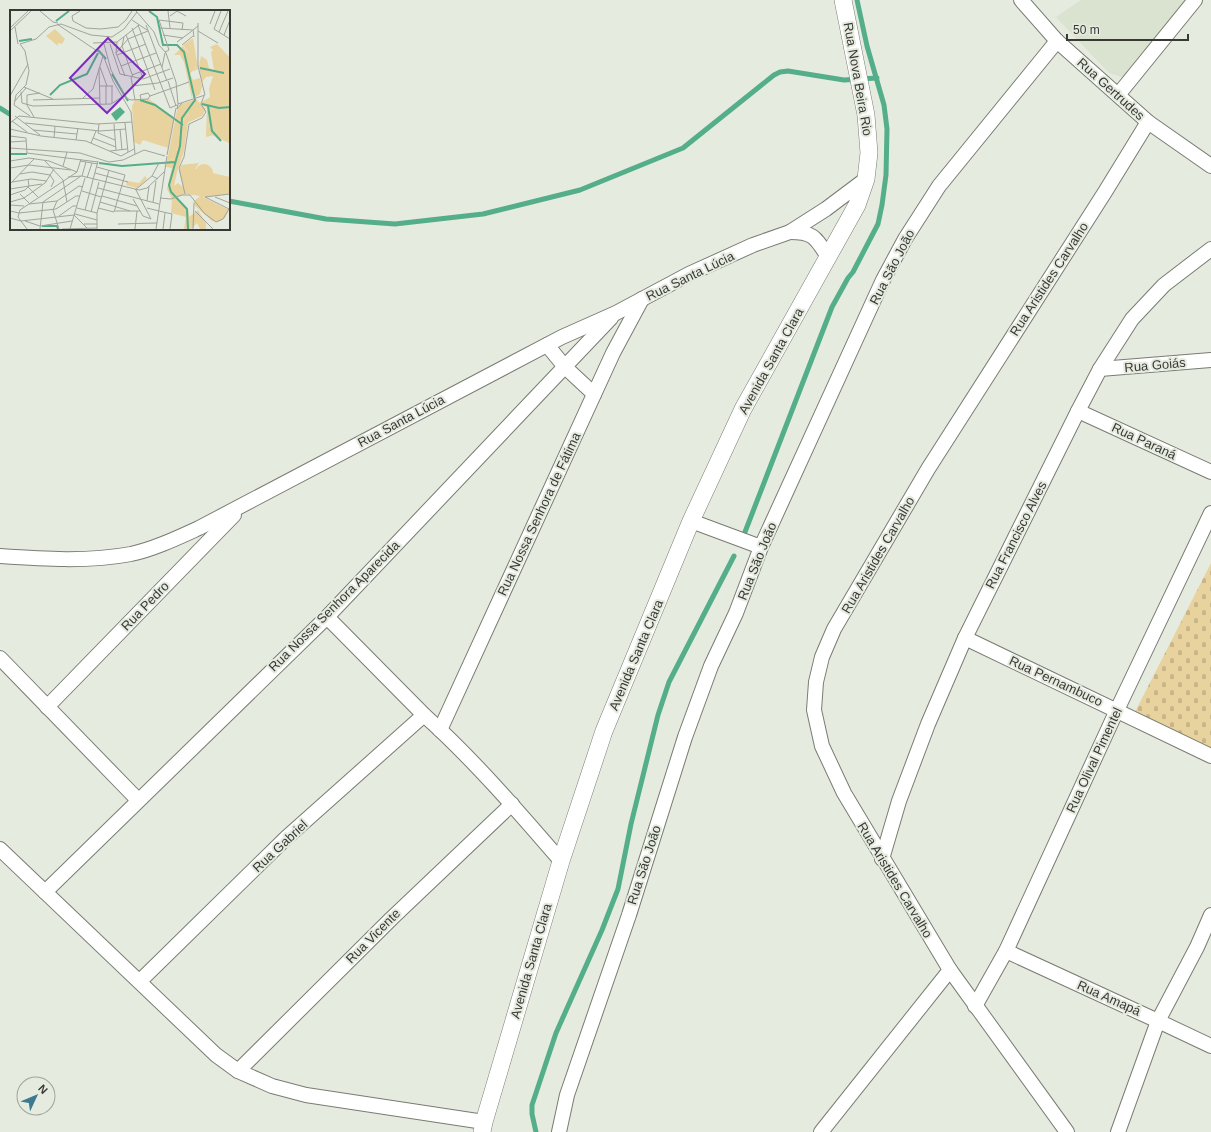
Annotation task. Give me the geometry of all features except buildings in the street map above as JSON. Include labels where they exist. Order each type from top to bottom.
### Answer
[{"type":"street","name":"Rua Nova Beira Rio","points":[[843,0],[866,115],[869,153],[866,179],[857,205]]},
{"type":"street","name":"Rua Gertrudes","points":[[1021,0],[1057,41],[1148,122],[1211,166]]},
{"type":"street","points":[[1118,95],[1194,0]]},
{"type":"street","name":"Rua São João","points":[[559,1132],[567,1095],[629,915],[685,737],[711,666],[736,613],[761,547],[883,280],[905,239],[939,186],[1057,41]]},
{"type":"street","name":"Rua Aristides Carvalho","points":[[1067,1132],[950,970],[844,794],[822,746],[814,710],[816,682],[822,657],[834,630],[928,469],[1148,122]]},
{"type":"street","name":"Rua Santa Lúcia","points":[[0,556],[52,559],[93,559],[131,554],[166,543],[199,528],[547,345],[616,313],[688,274],[753,245],[790,232],[826,209],[866,179]]},
{"type":"street","name":"Avenida Santa Clara","points":[[483,1127],[561,861],[604,731],[692,521],[743,410],[857,205]]},
{"type":"street","name":"Rua Santa Lúcia","points":[[790,232],[803,232],[811,235],[820,243],[828,257]]},
{"type":"street","name":"Rua Francisco Alves","points":[[882,859],[899,801],[928,724],[965,638],[1100,369],[1132,319],[1164,285],[1211,249]]},
{"type":"street","name":"Rua Nossa Senhora de Fátima","points":[[440,730],[594,394],[642,299]]},
{"type":"street","name":"Rua Nossa Senhora Aparecida","points":[[45,892],[327,616],[616,313]]},
{"type":"street","points":[[547,345],[564,367],[594,394]]},
{"type":"street","name":"Rua Goiás","points":[[1100,369],[1211,360]]},
{"type":"street","name":"Rua Paraná","points":[[1078,411],[1211,472]]},
{"type":"street","name":"Rua Pedro","points":[[47,707],[244,504]]},
{"type":"street","name":"Rua Olival Pimentel","points":[[975,1006],[1006,952],[1117,710],[1211,513]]},
{"type":"street","points":[[692,521],[761,547]]},
{"type":"street","points":[[327,616],[512,804],[561,861]]},
{"type":"street","name":"Rua Pernambuco","points":[[965,638],[1211,756]]},
{"type":"street","points":[[0,658],[138,800]]},
{"type":"street","name":"Rua Gabriel","points":[[140,981],[286,838],[424,715]]},
{"type":"street","name":"Rua Vicente","points":[[238,1071],[392,918],[512,804]]},
{"type":"street","points":[[0,849],[216,1055],[238,1071],[272,1086],[306,1094],[483,1127]]},
{"type":"street","points":[[1118,1132],[1158,1020],[1197,947],[1211,915]]},
{"type":"street","name":"Rua Amapá","points":[[1006,952],[1158,1020],[1211,1046]]},
{"type":"street","points":[[824,1130],[950,970]]},
{"type":"shaded area","points":[[1081,0],[1185,0],[1131,70],[1122,77],[1109,73],[1056,17]]},
{"type":"green space","points":[[1211,563],[1211,751],[1135,712]]},
{"type":"waterway","points":[[745,532],[832,307],[848,278],[853,272],[878,224],[886,175],[887,129],[884,105],[867,46],[857,0]]},
{"type":"waterway","points":[[230,201],[326,219],[395,224],[483,214],[580,190],[683,148],[774,75],[780,72],[788,71],[844,80],[877,78]]},
{"type":"waterway","points":[[0,108],[10,114]]},
{"type":"waterway","points":[[536,1132],[532,1114],[532,1105],[556,1033],[602,930],[618,889],[631,824],[658,715],[669,682],[734,556]]}]
